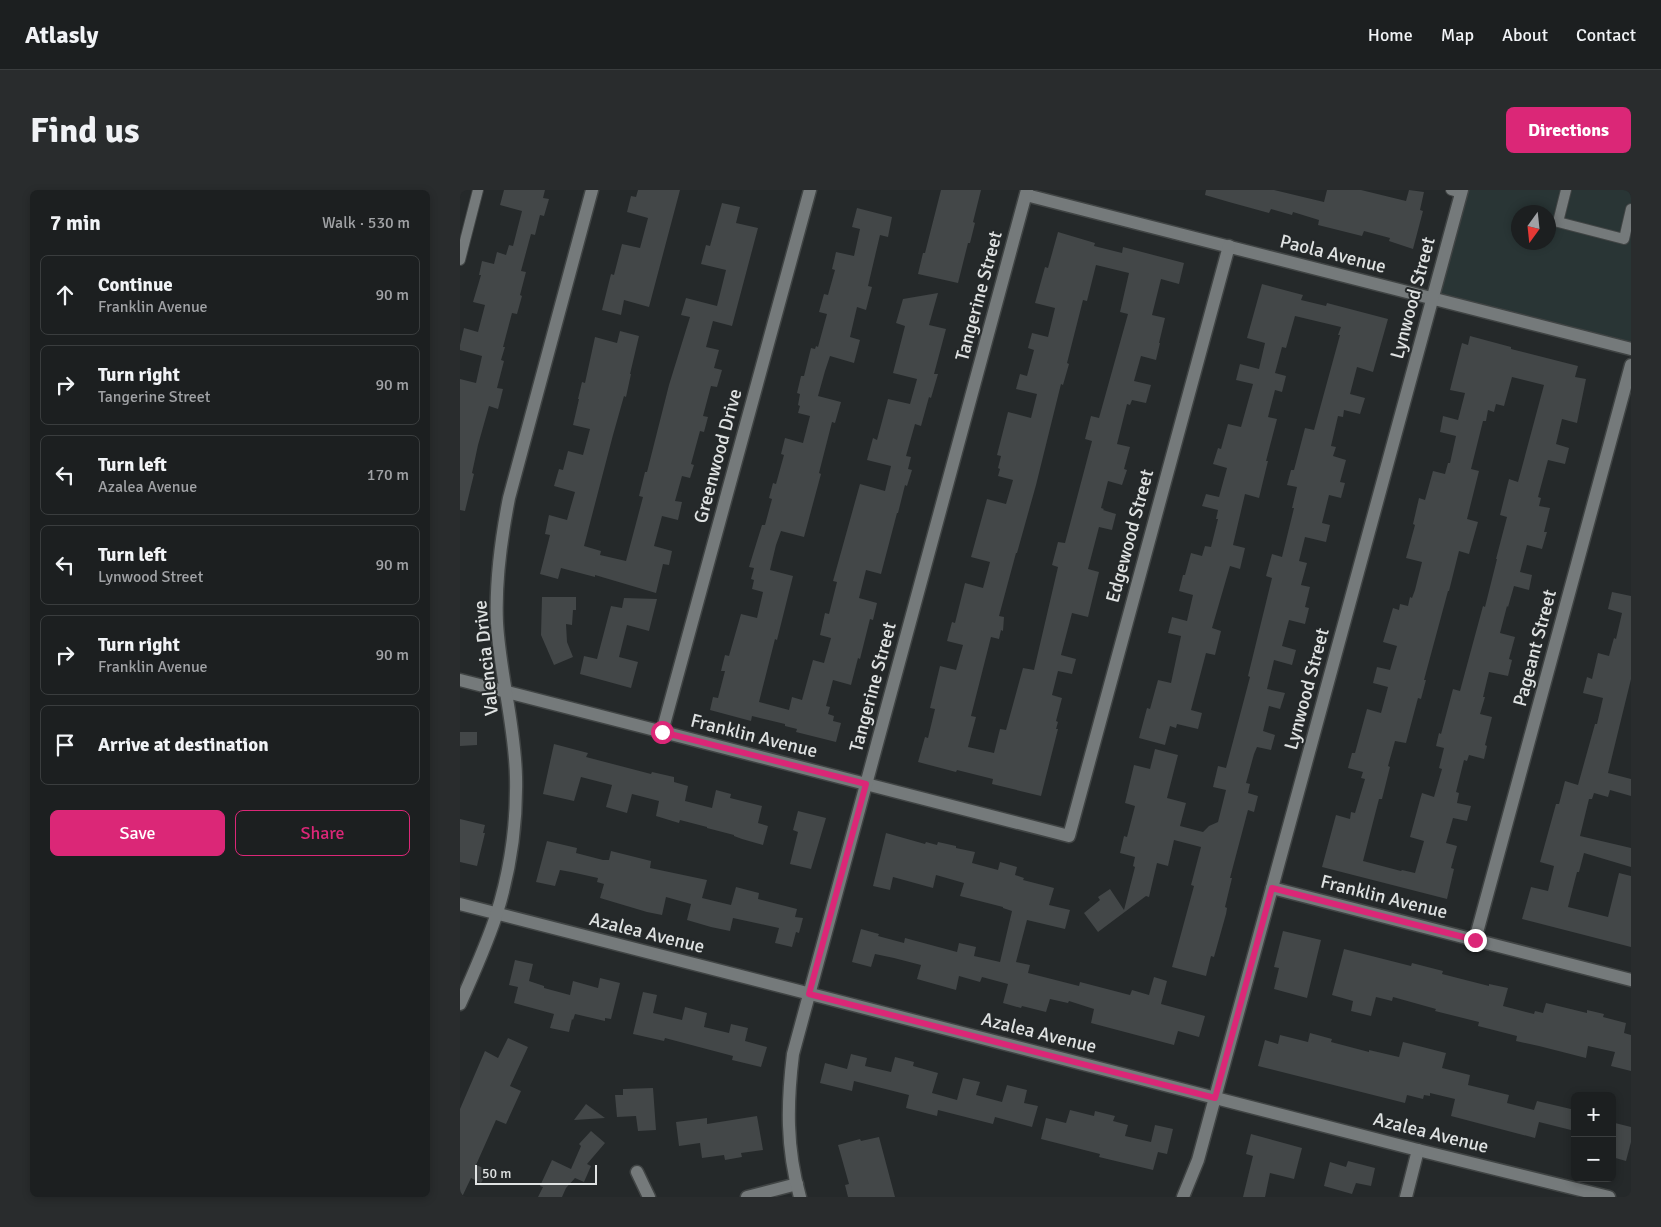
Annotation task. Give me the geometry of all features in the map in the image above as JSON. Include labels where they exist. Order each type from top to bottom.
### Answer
[{"type":"street","name":"Valencia Drive","points":[[460,1004],[483,951],[496,914],[510,857],[514,818],[516,778],[513,730],[501,662],[497,622],[500,544],[509,498],[592,190]]},
{"type":"street","name":"Greenwood Drive","points":[[662,732],[810,190]]},
{"type":"street","name":"Lynwood Street","points":[[1183,1197],[1198,1160],[1215,1098],[1432,299],[1458,191]]},
{"type":"street","name":"Paola Avenue","points":[[1026,192],[1631,350]]},
{"type":"street","name":"Tangerine Street","points":[[800,1197],[789,1141],[788,1090],[793,1054],[1026,192]]},
{"type":"street","name":"Edgewood Street","points":[[1068,836],[1228,246]]},
{"type":"street","name":"Pageant Street","points":[[1475,940],[1631,365]]},
{"type":"street","name":"Franklin Avenue","points":[[460,680],[1068,836]]},
{"type":"street","name":"Franklin Avenue","points":[[1272,888],[1631,980]]},
{"type":"street","name":"Azalea Avenue","points":[[460,904],[1418,1150],[1609,1197]]},
{"type":"street","points":[[1406,1197],[1418,1150]]},
{"type":"street","points":[[637,1172],[649,1197]]},
{"type":"street","points":[[747,1197],[797,1184]]},
{"type":"lane","points":[[460,260],[478,190]]},
{"type":"lane","points":[[1566,190],[1558,222],[1627,240],[1631,209]]},
{"type":"shaded area","points":[[1468,190],[1631,190],[1631,343],[1440,295]]},
{"type":"building","points":[[504,190],[545,190],[543,198],[549,199],[544,216],[540,215],[535,235],[531,234],[521,271],[526,272],[520,295],[522,296],[517,314],[512,313],[501,360],[504,361],[497,388],[503,389],[498,409],[489,406],[478,445],[472,473],[474,474],[465,511],[460,510],[460,379],[476,383],[482,356],[460,350],[460,345],[464,328],[478,332],[485,305],[473,302],[481,275],[479,275],[482,261],[494,264],[497,252],[506,255],[509,245],[513,246],[522,211],[500,205]]},
{"type":"building","points":[[638,190],[680,190],[649,307],[624,300],[621,315],[602,310],[611,274],[614,275],[622,244],[640,248],[648,218],[627,212],[631,196],[636,197]]},
{"type":"building","points":[[941,190],[981,190],[973,222],[975,223],[958,283],[918,274]]},
{"type":"building","points":[[1206,190],[1274,190],[1324,202],[1327,190],[1361,190],[1406,201],[1409,190],[1424,192],[1420,210],[1423,211],[1413,249],[1389,241],[1390,238],[1364,231],[1362,236],[1318,225],[1319,220],[1293,212],[1292,215],[1271,209],[1269,213],[1229,202],[1205,195]]},
{"type":"building","points":[[722,203],[740,207],[736,223],[758,228],[732,326],[713,321],[706,347],[719,350],[714,368],[722,370],[717,387],[711,386],[703,416],[708,417],[704,432],[700,431],[691,464],[694,465],[690,478],[682,476],[675,501],[682,502],[678,520],[662,516],[654,546],[672,551],[669,565],[663,564],[656,593],[595,575],[595,577],[561,568],[558,579],[540,574],[550,535],[545,534],[549,515],[567,520],[575,492],[554,486],[559,469],[563,470],[568,451],[583,455],[590,429],[573,425],[582,382],[585,383],[595,337],[617,343],[620,331],[639,336],[626,397],[624,396],[584,546],[601,551],[600,555],[626,561],[643,497],[639,496],[645,472],[647,472],[669,385],[690,317],[681,315],[686,298],[717,306],[726,270],[701,264],[706,245],[710,246]]},
{"type":"building","points":[[857,208],[892,217],[888,237],[880,235],[868,286],[872,287],[866,310],[857,307],[850,337],[860,340],[854,363],[830,356],[818,396],[841,402],[835,423],[832,422],[819,473],[821,474],[804,537],[781,531],[776,545],[770,570],[793,576],[759,702],[789,710],[792,697],[802,700],[813,660],[824,663],[831,638],[820,635],[825,613],[829,614],[837,582],[833,581],[860,484],[885,491],[891,466],[867,460],[873,438],[877,440],[888,399],[910,404],[917,379],[893,373],[905,326],[896,323],[903,299],[938,293],[929,325],[946,329],[934,374],[938,374],[931,398],[929,397],[921,426],[915,424],[906,456],[911,457],[908,469],[912,470],[907,486],[905,485],[881,574],[866,570],[859,598],[877,603],[873,620],[870,619],[851,685],[833,680],[826,706],[830,707],[828,714],[834,716],[833,721],[841,723],[836,742],[796,732],[797,729],[785,726],[785,724],[752,716],[751,721],[710,710],[713,697],[718,698],[725,671],[721,671],[725,655],[729,656],[741,614],[757,618],[763,592],[752,589],[754,580],[751,579],[754,568],[749,567],[762,525],[765,525],[772,499],[769,498],[773,483],[776,484],[784,455],[781,454],[785,438],[803,443],[810,416],[798,413],[800,394],[797,393],[801,376],[804,376],[811,348],[815,349],[816,346],[818,347],[827,314],[819,312],[824,294],[828,295],[835,270],[832,269],[836,252],[854,256],[860,229],[852,227]]},
{"type":"building","points":[[1058,232],[1095,243],[1094,246],[1122,253],[1123,247],[1184,263],[1179,284],[1161,279],[1152,315],[1165,318],[1156,360],[1141,356],[1134,381],[1151,385],[1146,403],[1132,400],[1130,405],[1127,404],[1117,444],[1130,447],[1124,469],[1127,470],[1122,485],[1108,481],[1101,508],[1116,514],[1112,530],[1099,527],[1088,569],[1099,572],[1088,617],[1072,613],[1061,655],[1076,659],[1072,674],[1058,671],[1052,695],[1062,698],[1056,721],[1058,722],[1056,729],[1058,729],[1041,796],[992,784],[993,779],[918,762],[925,737],[928,738],[935,709],[930,708],[940,666],[956,670],[963,645],[947,641],[952,622],[955,623],[965,583],[983,588],[990,562],[971,557],[987,499],[1006,504],[1013,480],[998,476],[1001,456],[997,455],[1008,412],[1031,418],[1037,394],[1016,389],[1020,374],[1027,376],[1034,350],[1028,348],[1032,333],[1048,337],[1055,308],[1035,303],[1045,267],[1048,268]],"holes":[[[1096,265],[1129,273],[1120,312],[1128,314],[1099,418],[1091,416],[1085,439],[1092,441],[1065,543],[1058,542],[1052,565],[1058,567],[1034,670],[1023,668],[1006,730],[1000,729],[994,753],[968,747],[976,717],[971,716],[991,637],[999,639],[1001,630],[1003,631],[1004,617],[999,616],[1036,485],[1061,384],[1063,385],[1069,364],[1067,363],[1083,300],[1087,301]]]},
{"type":"building","points":[[1262,284],[1303,295],[1301,300],[1326,306],[1327,303],[1388,319],[1373,372],[1357,367],[1350,394],[1365,398],[1360,414],[1344,410],[1343,417],[1338,416],[1331,446],[1336,447],[1333,456],[1346,460],[1340,482],[1345,483],[1341,498],[1329,495],[1322,523],[1330,525],[1326,542],[1305,537],[1299,561],[1307,563],[1301,585],[1310,587],[1305,607],[1309,608],[1305,624],[1289,620],[1282,646],[1296,650],[1292,665],[1274,660],[1267,689],[1285,693],[1280,709],[1269,706],[1263,731],[1275,735],[1271,750],[1257,747],[1254,754],[1246,783],[1250,784],[1248,793],[1258,796],[1254,812],[1248,810],[1230,878],[1232,878],[1225,907],[1227,908],[1226,914],[1214,957],[1211,956],[1206,976],[1172,967],[1194,886],[1191,885],[1201,847],[1174,840],[1168,866],[1157,863],[1149,897],[1146,896],[1098,932],[1084,913],[1100,900],[1098,897],[1110,889],[1124,910],[1135,867],[1133,866],[1135,857],[1120,853],[1124,836],[1127,837],[1135,806],[1125,803],[1134,765],[1150,769],[1155,749],[1178,755],[1167,798],[1186,803],[1180,826],[1203,832],[1209,826],[1218,822],[1226,790],[1213,787],[1218,766],[1226,768],[1250,677],[1248,676],[1272,578],[1266,576],[1272,554],[1282,557],[1297,487],[1287,485],[1291,470],[1294,470],[1305,428],[1314,430],[1341,327],[1295,316],[1286,348],[1282,347],[1275,373],[1286,376],[1282,392],[1275,390],[1268,417],[1277,419],[1259,498],[1245,494],[1233,545],[1245,548],[1240,569],[1230,566],[1212,628],[1221,631],[1215,655],[1206,653],[1191,710],[1202,713],[1198,729],[1177,724],[1176,728],[1170,726],[1165,745],[1139,738],[1147,708],[1150,709],[1158,680],[1171,683],[1181,636],[1168,633],[1172,617],[1187,621],[1193,595],[1179,591],[1191,553],[1202,556],[1205,546],[1211,547],[1218,519],[1216,519],[1218,510],[1202,506],[1206,494],[1219,497],[1227,468],[1213,464],[1218,448],[1221,449],[1228,424],[1241,427],[1253,384],[1236,380],[1240,364],[1259,369],[1265,343],[1247,338]]},
{"type":"building","points":[[1470,336],[1511,347],[1511,349],[1578,366],[1575,377],[1586,379],[1577,423],[1562,419],[1556,444],[1569,448],[1565,464],[1548,460],[1538,497],[1541,498],[1539,506],[1550,508],[1544,532],[1547,532],[1542,549],[1527,545],[1520,572],[1532,575],[1529,590],[1514,586],[1507,606],[1500,633],[1515,637],[1509,659],[1512,660],[1508,676],[1489,672],[1480,714],[1492,717],[1485,745],[1487,746],[1484,759],[1469,755],[1467,761],[1464,760],[1456,792],[1459,793],[1457,803],[1471,806],[1467,821],[1453,818],[1446,843],[1457,846],[1451,868],[1454,869],[1447,899],[1322,867],[1336,815],[1350,819],[1351,812],[1355,813],[1365,779],[1361,778],[1363,772],[1348,768],[1352,753],[1355,753],[1367,709],[1381,713],[1388,687],[1373,683],[1377,667],[1390,670],[1397,646],[1383,642],[1393,608],[1399,610],[1400,604],[1408,606],[1410,597],[1412,598],[1415,590],[1422,562],[1406,558],[1415,525],[1413,524],[1419,498],[1425,500],[1433,471],[1445,474],[1448,463],[1450,463],[1456,436],[1440,432],[1443,416],[1458,420],[1465,393],[1450,390],[1462,343],[1468,345]],"holes":[[[1512,377],[1544,385],[1518,482],[1509,479],[1500,515],[1507,517],[1485,607],[1483,606],[1460,691],[1453,689],[1441,734],[1439,733],[1436,746],[1444,748],[1439,768],[1442,769],[1434,797],[1422,793],[1410,837],[1424,841],[1415,873],[1363,861],[1379,799],[1382,799],[1395,741],[1406,743],[1418,698],[1421,699],[1426,680],[1424,680],[1459,551],[1469,554],[1478,522],[1467,519],[1479,471],[1471,469],[1483,421],[1486,421],[1488,410],[1494,412],[1496,404],[1504,406]]]},
{"type":"building","points":[[1612,592],[1631,596],[1631,679],[1608,773],[1631,779],[1631,796],[1610,790],[1608,797],[1594,793],[1592,799],[1589,799],[1580,836],[1631,848],[1631,867],[1584,853],[1568,907],[1608,917],[1619,873],[1631,876],[1631,947],[1522,919],[1531,887],[1548,891],[1554,866],[1540,862],[1556,804],[1559,804],[1565,781],[1578,785],[1595,724],[1597,724],[1603,698],[1583,693],[1587,677],[1592,679],[1598,653],[1609,656],[1614,638],[1616,639],[1622,613],[1608,609]]},
{"type":"building","points":[[542,597],[576,597],[576,610],[573,610],[572,625],[566,624],[567,642],[573,657],[554,665],[541,635]]},
{"type":"building","points":[[624,598],[657,599],[649,631],[627,625],[619,657],[638,662],[631,688],[580,674],[584,656],[597,659],[611,606],[622,608]]},
{"type":"building","points":[[460,732],[477,732],[477,745],[460,746]]},
{"type":"building","points":[[554,744],[588,753],[586,757],[651,774],[652,772],[674,777],[674,782],[688,786],[685,801],[712,808],[716,790],[731,794],[730,798],[762,806],[758,823],[768,826],[763,845],[707,827],[680,820],[679,823],[656,816],[659,801],[632,794],[627,813],[606,807],[612,785],[581,777],[574,801],[543,794]]},
{"type":"building","points":[[798,811],[826,818],[811,869],[790,864],[798,832],[793,830]]},
{"type":"building","points":[[460,819],[485,825],[483,833],[485,833],[477,866],[460,862]]},
{"type":"building","points":[[886,833],[925,844],[926,842],[937,845],[938,842],[975,852],[972,863],[998,870],[1000,862],[1017,867],[1015,875],[1024,878],[1023,880],[1054,888],[1049,905],[1070,910],[1065,929],[1027,920],[1016,962],[1030,965],[1028,973],[1079,986],[1080,982],[1130,995],[1132,990],[1149,995],[1154,977],[1167,981],[1161,1004],[1205,1016],[1199,1037],[1178,1031],[1174,1045],[1091,1023],[1094,1009],[1069,1001],[1068,1003],[1050,999],[1046,1012],[1003,1003],[1008,984],[982,977],[980,982],[959,976],[956,990],[917,979],[921,965],[875,954],[871,967],[852,962],[861,929],[904,943],[905,938],[957,952],[959,943],[976,947],[974,956],[1000,962],[1012,911],[960,896],[964,883],[936,875],[933,888],[893,877],[890,890],[873,886]]},
{"type":"building","points":[[547,841],[577,848],[576,853],[603,860],[609,860],[611,851],[651,861],[650,868],[707,880],[702,898],[731,905],[736,887],[759,893],[758,899],[797,909],[795,917],[803,918],[799,933],[796,932],[792,947],[775,943],[779,928],[733,918],[730,931],[711,927],[687,920],[691,904],[666,897],[662,915],[647,912],[600,898],[604,884],[597,882],[598,878],[571,872],[560,870],[555,886],[536,882]]},
{"type":"building","points":[[1283,931],[1321,940],[1307,998],[1274,989],[1279,968],[1274,967]]},
{"type":"building","points":[[1344,949],[1411,966],[1412,963],[1443,971],[1442,974],[1489,986],[1489,984],[1508,988],[1503,1006],[1534,1014],[1535,1011],[1543,1013],[1546,1003],[1587,1013],[1587,1010],[1604,1014],[1603,1017],[1626,1023],[1624,1033],[1631,1035],[1631,1071],[1611,1066],[1615,1052],[1588,1046],[1586,1058],[1516,1041],[1517,1036],[1478,1026],[1479,1022],[1435,1011],[1436,1009],[1393,997],[1392,1001],[1376,997],[1371,1016],[1351,1011],[1353,1001],[1332,995]]},
{"type":"building","points":[[515,960],[533,964],[529,981],[544,986],[544,988],[570,995],[573,981],[598,988],[600,978],[620,983],[611,1019],[605,1018],[605,1021],[575,1014],[569,1032],[550,1028],[554,1014],[514,1003],[518,987],[509,985]]},
{"type":"building","points":[[643,992],[657,995],[653,1013],[682,1020],[685,1007],[707,1013],[704,1027],[729,1033],[731,1024],[748,1028],[745,1041],[767,1047],[761,1067],[732,1060],[733,1056],[665,1038],[664,1041],[633,1034]]},
{"type":"building","points":[[1310,1033],[1332,1039],[1331,1042],[1369,1052],[1369,1050],[1399,1057],[1403,1042],[1446,1053],[1442,1068],[1470,1075],[1468,1085],[1509,1095],[1507,1103],[1534,1110],[1537,1101],[1571,1109],[1571,1130],[1539,1122],[1535,1138],[1451,1116],[1455,1099],[1430,1093],[1430,1096],[1424,1095],[1423,1099],[1407,1095],[1405,1103],[1258,1066],[1265,1040],[1278,1044],[1280,1035],[1308,1042]]},
{"type":"building","points":[[508,1038],[528,1047],[510,1086],[521,1091],[506,1124],[496,1120],[476,1165],[488,1170],[481,1183],[471,1178],[462,1197],[460,1197],[460,1109],[485,1051],[498,1058]]},
{"type":"building","points":[[851,1054],[867,1058],[865,1066],[891,1072],[895,1057],[914,1062],[913,1066],[938,1073],[932,1093],[957,1100],[963,1078],[980,1082],[976,1095],[1002,1102],[1007,1085],[1027,1090],[1024,1103],[1038,1106],[1032,1127],[995,1117],[993,1124],[938,1110],[937,1116],[906,1108],[909,1095],[854,1081],[852,1091],[820,1083],[825,1063],[847,1069]]},
{"type":"building","points":[[653,1088],[656,1130],[638,1131],[636,1116],[617,1117],[615,1095],[623,1095],[623,1089]]},
{"type":"building","points":[[586,1104],[605,1118],[574,1120]]},
{"type":"building","points":[[1070,1110],[1094,1116],[1095,1111],[1115,1116],[1113,1121],[1128,1125],[1125,1136],[1151,1142],[1155,1125],[1173,1129],[1167,1154],[1158,1152],[1153,1170],[1099,1157],[1100,1154],[1041,1139],[1046,1118],[1066,1123]]},
{"type":"building","points":[[757,1116],[763,1150],[741,1153],[742,1157],[725,1160],[724,1155],[702,1158],[700,1143],[679,1146],[676,1122],[707,1118],[707,1124]]},
{"type":"building","points":[[1616,1123],[1631,1127],[1631,1142],[1626,1161],[1616,1158]]},
{"type":"building","points":[[591,1131],[605,1143],[587,1164],[591,1166],[584,1182],[575,1178],[566,1188],[562,1197],[538,1197],[543,1187],[540,1186],[552,1160],[571,1169],[581,1146],[579,1144]]},
{"type":"building","points":[[1251,1134],[1302,1148],[1294,1179],[1270,1173],[1265,1197],[1243,1197],[1253,1156],[1246,1154]]},
{"type":"building","points":[[879,1137],[895,1197],[848,1197],[845,1185],[849,1184],[838,1145],[860,1139],[861,1141]]},
{"type":"building","points":[[1348,1161],[1375,1168],[1371,1186],[1356,1183],[1352,1194],[1324,1186],[1330,1162],[1346,1167]]},
{"type":"route","points":[[662,732],[866,784],[809,994],[1215,1098],[1272,888],[1475,940]]}]
